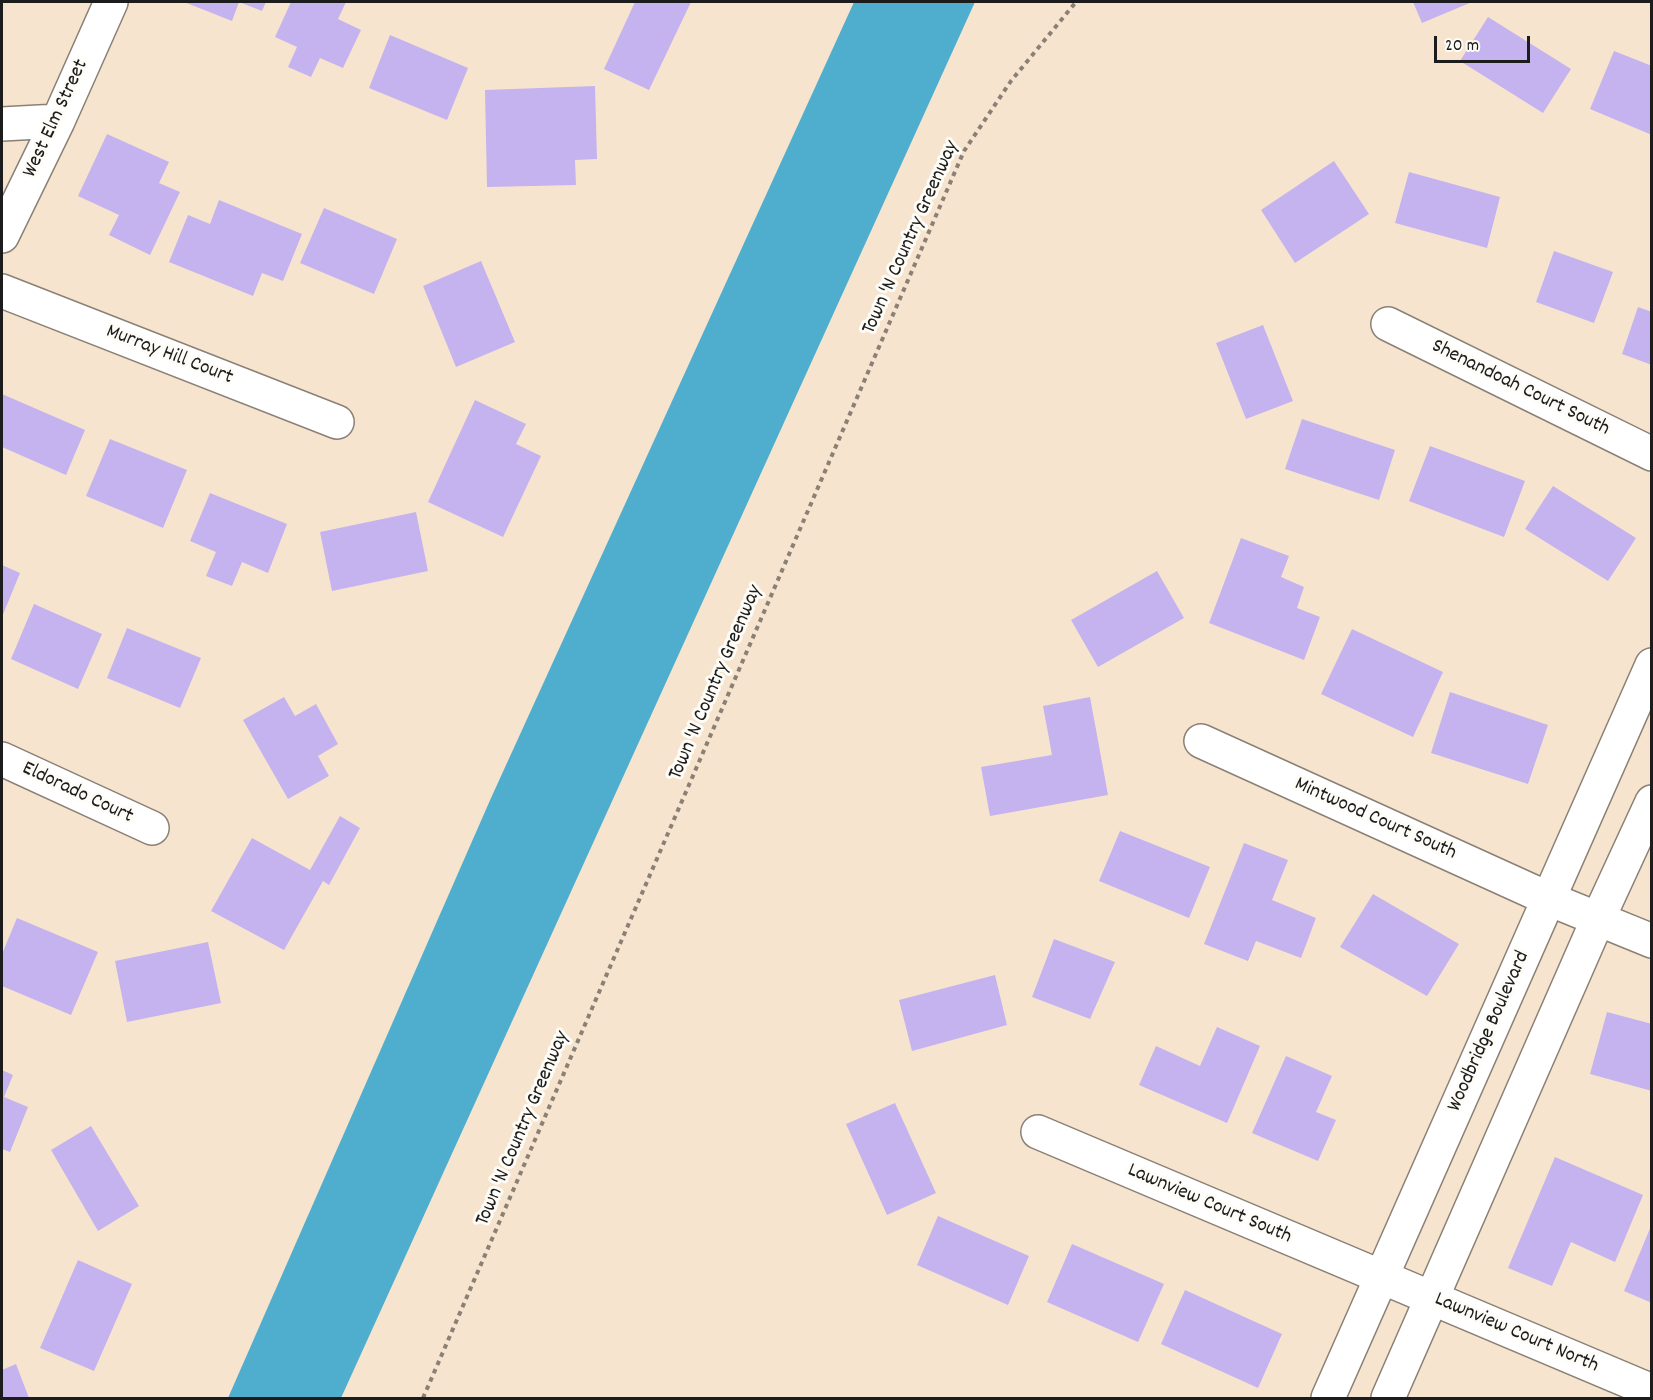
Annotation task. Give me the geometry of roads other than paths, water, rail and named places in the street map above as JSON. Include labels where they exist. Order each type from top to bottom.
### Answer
[{"type":"street","name":"West Elm Street","points":[[2,236],[58,121],[111,2]]},
{"type":"street","points":[[2,124],[58,121]]},
{"type":"street","name":"Murray Hill Court","points":[[2,291],[337,422]]},
{"type":"street","name":"Shenandoah Court South","points":[[1388,324],[1652,454]]},
{"type":"street","name":"Woodbridge Boulevard","points":[[1328,1398],[1652,665]]},
{"type":"street","name":"Mintwood Court South","points":[[1201,741],[1549,898],[1652,941]]},
{"type":"street","name":"Eldorado Court","points":[[2,759],[152,828]]},
{"type":"street","points":[[1388,1398],[1598,919],[1652,802]]},
{"type":"street","name":"Lawnview Court South","points":[[1038,1132],[1380,1278]]},
{"type":"street","name":"Lawnview Court North","points":[[1380,1278],[1652,1391]]},
{"type":"water","points":[[854,2],[975,2],[341,1398],[228,1398],[491,798]]}]
